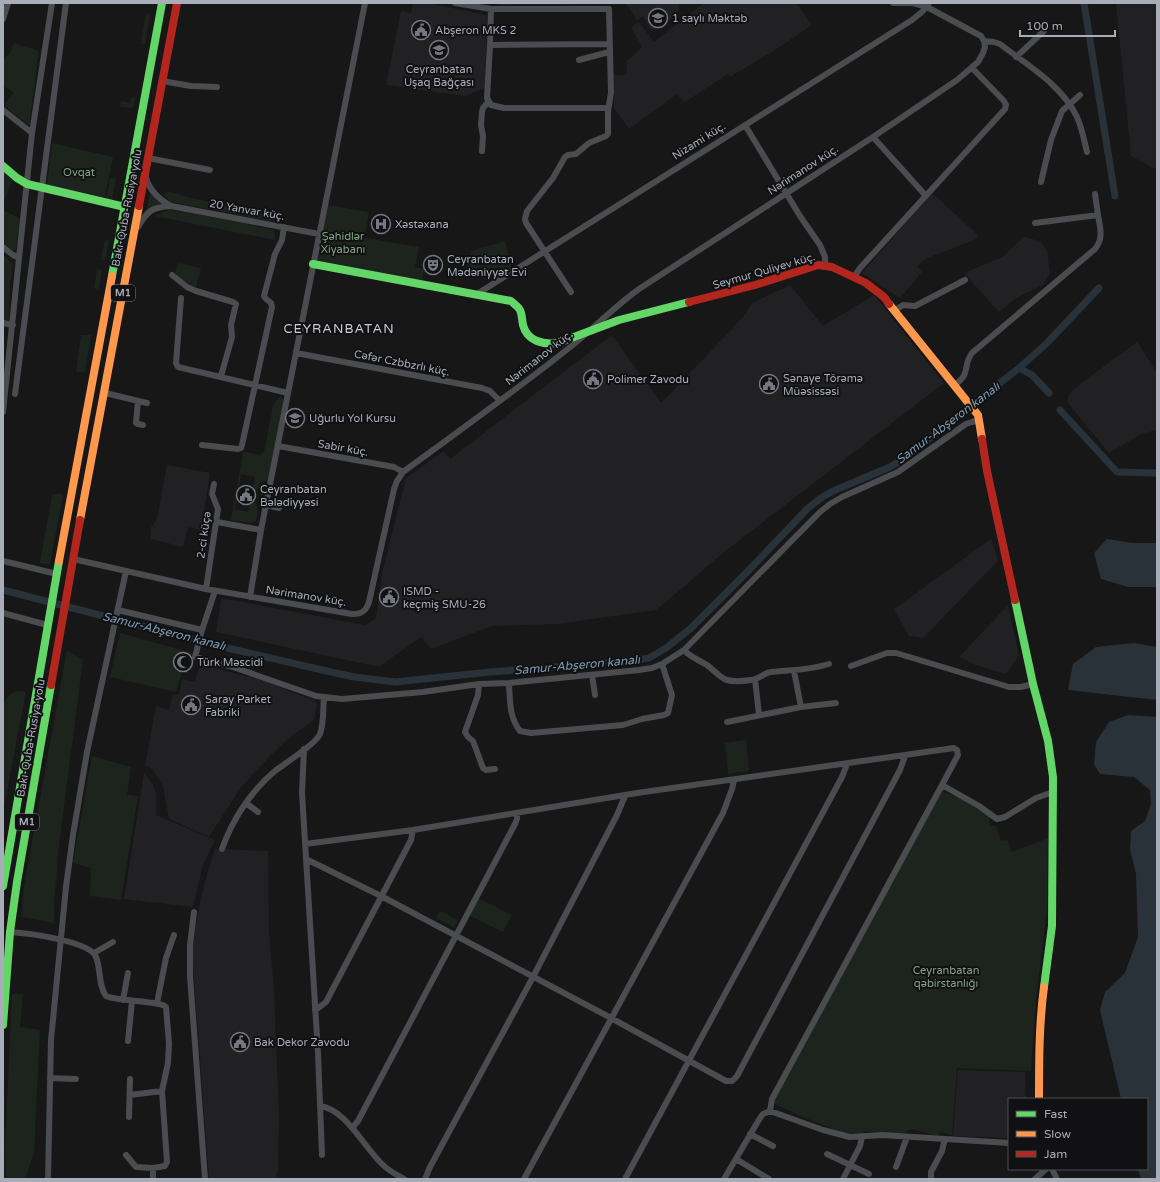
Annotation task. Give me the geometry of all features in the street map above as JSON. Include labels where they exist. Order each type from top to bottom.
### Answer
[{"type":"main road","name":"Bakı-Quba-Rusiya yolu","points":[[3,886],[48,622],[162,3]]},
{"type":"main road","name":"Bakı-Quba-Rusiya yolu","points":[[3,1025],[10,932],[17,882],[73,559],[177,3]]},
{"type":"main road","points":[[3,166],[27,184],[125,207]]},
{"type":"main road","points":[[313,264],[511,301],[518,306],[522,312],[523,328],[526,334],[531,338],[550,345],[588,332]]},
{"type":"main road","name":"Seymur Quliyev küç.","points":[[588,332],[620,320],[755,285],[818,265],[825,266],[854,277],[876,290],[976,411],[979,420]]},
{"type":"main road","points":[[979,420],[991,493],[1033,684],[1051,753],[1053,792],[1052,926],[1042,1002],[1039,1098]]},
{"type":"main road","points":[[3,949],[6,946],[10,932]]},
{"type":"street","points":[[3,19],[8,3]]},
{"type":"street","points":[[3,412],[32,133],[52,3]]},
{"type":"street","points":[[15,394],[66,3]]},
{"type":"street","points":[[250,597],[261,530],[365,3]]},
{"type":"street","points":[[455,3],[491,9],[608,9],[611,93],[608,108],[608,134],[589,143],[579,152],[565,156],[553,178],[527,211],[525,216],[526,223],[571,292]]},
{"type":"street","points":[[893,3],[928,5],[974,31],[984,41],[1000,44],[1065,96],[1078,118],[1087,152]]},
{"type":"street","name":"Nizami küç.","points":[[477,294],[912,20],[928,5]]},
{"type":"street","points":[[491,9],[488,102],[495,107],[504,108],[608,108]]},
{"type":"street","points":[[1016,57],[1044,31]]},
{"type":"street","name":"Nərimanov küç.","points":[[73,559],[215,591],[352,614],[359,614],[363,612],[367,608],[369,602],[394,489],[403,472],[570,348],[615,307],[639,289],[873,137],[972,68],[978,62],[983,53],[985,47],[984,41]]},
{"type":"street","points":[[490,45],[609,44]]},
{"type":"street","points":[[579,60],[609,52]]},
{"type":"street","points":[[854,277],[860,268],[1005,109],[1006,105],[1004,101],[972,68]]},
{"type":"street","points":[[162,81],[191,86],[217,87]]},
{"type":"street","points":[[1041,182],[1054,129],[1062,111],[1080,95]]},
{"type":"street","points":[[482,151],[482,112],[483,108],[488,102]]},
{"type":"street","points":[[3,110],[32,133]]},
{"type":"street","points":[[745,125],[820,245],[825,257],[825,266]]},
{"type":"street","points":[[873,137],[926,196]]},
{"type":"street","points":[[148,158],[210,170]]},
{"type":"street","points":[[145,175],[149,187],[154,194],[171,206]]},
{"type":"street","points":[[955,385],[964,376],[968,360],[972,353],[1095,249],[1100,243],[1101,238],[1095,194]]},
{"type":"street","points":[[134,235],[148,212],[159,207],[171,206]]},
{"type":"street","name":"20 Yanvar küç.","points":[[171,206],[319,234]]},
{"type":"street","points":[[1035,223],[1098,215]]},
{"type":"street","points":[[202,445],[238,449],[241,448],[272,307],[264,296],[275,254],[282,240],[284,227]]},
{"type":"street","points":[[3,247],[19,258]]},
{"type":"street","points":[[172,275],[187,287],[236,304],[231,325],[232,337],[221,376]]},
{"type":"street","points":[[894,310],[903,305],[915,306],[964,280]]},
{"type":"street","points":[[181,298],[176,365],[180,368],[221,376],[288,393]]},
{"type":"street","points":[[3,323],[13,325]]},
{"type":"street","name":"Cəfər Czbbzrlı küç.","points":[[296,353],[482,388],[490,391],[500,401]]},
{"type":"street","points":[[104,393],[147,403]]},
{"type":"street","points":[[138,401],[136,423],[142,425]]},
{"type":"street","points":[[215,591],[195,657],[234,667],[316,696],[342,699],[423,692],[479,684],[509,683],[652,668],[662,664],[684,650],[820,512],[830,504],[842,497],[898,472],[966,424],[979,420]]},
{"type":"street","name":"Sabir küç.","points":[[278,446],[394,467],[403,472]]},
{"type":"street","name":"2-ci küçə","points":[[206,589],[218,509],[212,494],[214,484]]},
{"type":"street","points":[[266,505],[279,508]]},
{"type":"street","points":[[217,522],[261,530]]},
{"type":"street","points":[[3,561],[56,578]]},
{"type":"street","points":[[48,1179],[51,1040],[66,888],[73,835],[88,752],[126,571]]},
{"type":"street","points":[[118,611],[202,630]]},
{"type":"street","points":[[3,613],[48,622]]},
{"type":"street","points":[[684,650],[725,679],[730,680],[755,679],[769,672],[817,668],[829,664]]},
{"type":"street","points":[[851,666],[887,653],[896,653],[1009,687],[1021,687],[1033,684]]},
{"type":"street","points":[[509,683],[512,716],[515,725],[520,731],[531,733],[623,725],[642,719],[664,716],[668,712],[672,695],[662,664]]},
{"type":"street","points":[[794,671],[802,707]]},
{"type":"street","points":[[592,675],[595,695]]},
{"type":"street","points":[[755,679],[759,715]]},
{"type":"street","points":[[479,684],[478,695],[465,732],[473,741],[483,768],[486,770],[495,769]]},
{"type":"street","points":[[222,849],[231,826],[258,788],[274,772],[304,749],[320,734],[324,697]]},
{"type":"street","points":[[727,722],[802,707],[836,703]]},
{"type":"street","points":[[305,844],[413,830],[624,796],[954,748],[957,750],[958,755],[772,1099],[770,1111]]},
{"type":"street","points":[[304,749],[302,793],[318,1053],[322,1154]]},
{"type":"street","points":[[306,859],[381,896],[533,976],[726,1081],[732,1081],[737,1076],[900,770],[905,756]]},
{"type":"street","points":[[625,1179],[842,777],[847,764]]},
{"type":"street","points":[[524,1179],[723,813],[734,780]]},
{"type":"street","points":[[942,785],[979,806],[997,819],[1005,817],[1036,798],[1053,792]]},
{"type":"street","points":[[425,1179],[617,815],[624,796]]},
{"type":"street","points":[[246,803],[258,812]]},
{"type":"street","points":[[352,1128],[358,1121],[515,824],[517,813]]},
{"type":"street","points":[[315,1010],[326,1002],[411,840],[413,830]]},
{"type":"street","points":[[194,912],[190,958],[205,1179]]},
{"type":"street","points":[[10,932],[36,934],[62,940],[90,950],[94,953],[97,959],[104,993],[108,997],[157,1003],[164,1005],[167,1010],[169,1043],[168,1063],[162,1091],[167,1162],[164,1167],[136,1167],[126,1155]]},
{"type":"street","points":[[157,1003],[166,958],[174,935]]},
{"type":"street","points":[[94,953],[113,942]]},
{"type":"street","points":[[124,1000],[128,973]]},
{"type":"street","points":[[128,1041],[132,1001]]},
{"type":"street","points":[[50,1078],[76,1079]]},
{"type":"street","points":[[129,1117],[130,1079]]},
{"type":"street","points":[[130,1095],[162,1091]]},
{"type":"street","points":[[320,1106],[330,1108],[352,1128],[383,1166],[404,1179]]},
{"type":"street","points":[[724,1179],[760,1118],[763,1114],[770,1111],[850,1137],[862,1138],[882,1135],[1008,1143]]},
{"type":"street","points":[[750,1134],[772,1146]]},
{"type":"street","points":[[896,1167],[907,1137]]},
{"type":"street","points":[[843,1179],[860,1146],[862,1138]]},
{"type":"street","points":[[931,1179],[931,1172],[942,1151],[945,1139]]},
{"type":"street","points":[[827,1154],[869,1174]]},
{"type":"street","points":[[736,1159],[769,1179]]},
{"type":"street","points":[[153,1168],[153,1179]]},
{"type":"street","points":[[1035,1179],[1045,1170]]},
{"type":"street","points":[[1052,1170],[1057,1179]]},
{"type":"shaded area","name":"Ceyranbatan Uşaq Bağçası","points":[[413,3],[428,3],[487,15],[485,88],[465,96],[386,85],[401,11],[411,13]]},
{"type":"shaded area","name":"1 saylı Məktəb","points":[[489,3],[680,3],[678,15],[651,30],[643,16],[637,20],[626,4],[503,5]]},
{"type":"shaded area","points":[[704,3],[796,3],[812,25],[775,50],[730,77],[728,74],[685,102],[677,94],[629,129],[614,108],[614,75],[626,75],[627,61],[642,47],[631,27],[639,22],[654,42]]},
{"type":"shaded area","points":[[1116,3],[1157,3],[1157,170],[1131,156]]},
{"type":"shaded area","points":[[932,193],[978,235],[976,239],[925,259],[917,266],[922,272],[900,298],[862,273]]},
{"type":"shaded area","points":[[1024,237],[1040,241],[1047,251],[1050,273],[1043,285],[1016,298],[999,312],[964,273],[1002,257]]},
{"type":"shaded area","points":[[790,285],[823,326],[874,295],[944,383],[728,549],[656,610],[557,624],[492,626],[431,649],[421,637],[379,667],[216,632],[221,598],[365,625],[376,618],[382,573],[406,478],[444,451],[450,459],[612,335],[661,403],[742,318],[752,303]]},
{"type":"shaded area","points":[[1137,342],[1157,373],[1157,430],[1141,434],[1109,453],[1067,402],[1069,394],[1081,383]]},
{"type":"shaded area","points":[[167,465],[210,473],[201,530],[188,527],[183,547],[151,539],[151,527],[157,519]]},
{"type":"shaded area","points":[[991,539],[998,561],[923,638],[909,636],[894,609]]},
{"type":"shaded area","points":[[1107,539],[1132,543],[1157,543],[1157,587],[1128,587],[1101,579],[1094,553]]},
{"type":"shaded area","points":[[1008,605],[1019,655],[1006,674],[976,665],[959,657]]},
{"type":"shaded area","points":[[1134,643],[1157,647],[1157,700],[1068,690],[1073,664],[1096,647]]},
{"type":"shaded area","points":[[200,664],[264,681],[317,702],[314,720],[291,736],[242,786],[209,837],[169,819],[163,786],[152,769],[145,765],[156,706],[169,710],[173,694],[179,695],[182,679],[195,682]]},
{"type":"shaded area","points":[[1128,715],[1157,717],[1157,1179],[1141,1179],[1138,1170],[1148,1170],[1148,1098],[1121,1098],[1100,1010],[1105,992],[1125,973],[1138,937],[1136,874],[1130,849],[1131,831],[1145,821],[1151,804],[1150,790],[1134,777],[1100,774],[1094,764],[1096,742],[1109,722]]},
{"type":"shaded area","points":[[144,773],[153,784],[156,793],[156,815],[215,840],[203,865],[193,907],[124,899]]},
{"type":"shaded area","name":"Bak Dekor Zavodu","points":[[215,849],[268,851],[269,932],[274,990],[279,1117],[278,1170],[276,1179],[209,1179],[192,951],[197,917],[205,881]]},
{"type":"shaded area","points":[[958,1070],[1025,1072],[1026,1098],[1008,1098],[1008,1138],[953,1136]]},
{"type":"green space","points":[[146,13],[150,14],[145,44],[141,43]]},
{"type":"green space","points":[[14,43],[39,51],[29,126],[4,105],[14,92],[3,86],[3,61],[9,54]]},
{"type":"green space","points":[[131,97],[135,98],[133,108],[120,107],[121,101],[131,103]]},
{"type":"green space","name":"Ovqat","points":[[52,143],[113,157],[104,200],[47,186]]},
{"type":"green space","points":[[3,171],[13,180],[3,203]]},
{"type":"green space","points":[[110,178],[116,179],[112,200],[106,199]]},
{"type":"green space","points":[[167,191],[213,203],[214,201],[279,216],[277,222],[171,202],[164,195]]},
{"type":"green space","points":[[150,193],[161,203],[147,210]]},
{"type":"green space","name":"Şəhidlər Xiyabanı","points":[[328,205],[369,212],[365,238],[419,247],[415,267],[424,269],[422,281],[318,260]]},
{"type":"green space","points":[[3,210],[20,218],[16,249],[12,251],[3,242]]},
{"type":"green space","points":[[171,210],[239,222],[273,230],[275,240],[155,216]]},
{"type":"green space","points":[[105,240],[109,241],[105,260],[101,259]]},
{"type":"green space","points":[[505,241],[512,268],[489,281],[484,277],[466,272],[471,251]]},
{"type":"green space","points":[[3,255],[13,264],[10,285],[9,319],[5,321],[3,321]]},
{"type":"green space","points":[[178,263],[201,268],[196,287],[185,282],[175,273]]},
{"type":"green space","points":[[97,269],[102,270],[99,289],[94,288]]},
{"type":"green space","points":[[81,335],[91,335],[85,373],[76,371]]},
{"type":"green space","points":[[280,397],[283,399],[283,407],[268,480],[260,483],[259,487],[254,493],[252,491],[255,477],[241,474],[235,509],[248,512],[250,500],[256,503],[258,513],[256,521],[250,523],[231,520],[243,454],[244,452],[261,455],[264,452],[273,406],[276,400]]},
{"type":"green space","points":[[52,494],[63,494],[50,565],[40,563]]},
{"type":"green space","points":[[120,633],[192,653],[188,673],[182,672],[176,692],[110,677]]},
{"type":"green space","points":[[67,650],[83,660],[59,845],[54,923],[21,917],[24,887]]},
{"type":"green space","points":[[18,691],[26,692],[3,812],[3,709],[8,697]]},
{"type":"green space","points":[[746,740],[749,771],[728,774],[725,743]]},
{"type":"green space","points":[[92,756],[131,767],[127,795],[138,796],[121,900],[90,896],[91,868],[73,863]]},
{"type":"green space","name":"Ceyranbatan qəbirstanlığı","points":[[941,791],[962,799],[989,816],[990,825],[996,826],[1001,841],[1007,840],[1012,852],[1048,838],[1047,912],[1036,998],[1031,1071],[957,1068],[952,1135],[940,1132],[937,1136],[912,1129],[902,1134],[865,1131],[860,1134],[841,1132],[798,1115],[773,1103]]},
{"type":"green space","points":[[478,898],[512,915],[503,932],[469,915]]},
{"type":"green space","points":[[440,911],[458,920],[454,927],[436,918]]},
{"type":"green space","points":[[12,994],[23,994],[20,1027],[40,1030],[34,1153],[25,1179],[6,1179],[5,1146]]},
{"type":"waterway","points":[[1084,3],[1115,196]]},
{"type":"waterway","name":"Samur-Abşeron kanalı","points":[[3,590],[219,646],[354,677],[395,682],[490,672],[632,661],[649,658],[666,648],[690,629],[807,509],[833,491],[890,467],[906,457],[1019,368],[1046,344],[1099,288]]},
{"type":"waterway","points":[[1019,368],[1032,375],[1049,393]]},
{"type":"waterway","points":[[1060,410],[1117,472],[1157,473]]},
{"type":"traffic: fast","points":[[112,276],[162,3]]},
{"type":"traffic: fast","points":[[3,166],[27,184],[125,207]]},
{"type":"traffic: fast","points":[[313,264],[511,301],[520,310],[523,325],[528,335],[536,341],[547,343],[558,343],[619,320],[689,302]]},
{"type":"traffic: fast","points":[[3,886],[59,561]]},
{"type":"traffic: fast","points":[[1015,600],[1033,684],[1048,741],[1053,777],[1052,926],[1044,987]]},
{"type":"traffic: fast","points":[[3,1025],[10,932],[17,882],[51,685]]},
{"type":"traffic: slow","points":[[80,520],[139,206]]},
{"type":"traffic: slow","points":[[59,561],[112,276]]},
{"type":"traffic: slow","points":[[889,304],[978,415],[982,439]]},
{"type":"traffic: slow","points":[[1039,1098],[1040,1029],[1044,987]]},
{"type":"traffic: jam","points":[[139,206],[177,3]]},
{"type":"traffic: jam","points":[[689,302],[755,285],[818,265],[832,267],[866,283],[884,297],[889,304]]},
{"type":"traffic: jam","points":[[982,439],[987,471],[1015,600]]},
{"type":"traffic: jam","points":[[51,685],[80,520]]},
{"type":"place","name":"1 saylı Məktəb","points":[[658,18]]},
{"type":"place","name":"Abşeron MKS 2","points":[[421,30]]},
{"type":"place","name":"Ceyranbatan Uşaq Bağçası","points":[[439,50]]},
{"type":"place","name":"Xəstəxana","points":[[381,224]]},
{"type":"place","name":"Ceyranbatan Mədəniyyət Evi","points":[[433,265]]},
{"type":"place","name":"Polimer Zavodu","points":[[593,379]]},
{"type":"place","name":"Sənaye Törəmə Müəsissəsi","points":[[769,384]]},
{"type":"place","name":"Uğurlu Yol Kursu","points":[[295,418]]},
{"type":"place","name":"Ceyranbatan Bələdiyyəsi","points":[[246,495]]},
{"type":"place","name":"ISMD - keçmiş SMU-26","points":[[389,597]]},
{"type":"place","name":"Türk Məscidi","points":[[183,662]]},
{"type":"place","name":"Saray Parket Fabriki","points":[[191,705]]},
{"type":"place","name":"Bak Dekor Zavodu","points":[[240,1042]]},
{"type":"district","name":"CEYRANBATAN","points":[[339,329]]}]
